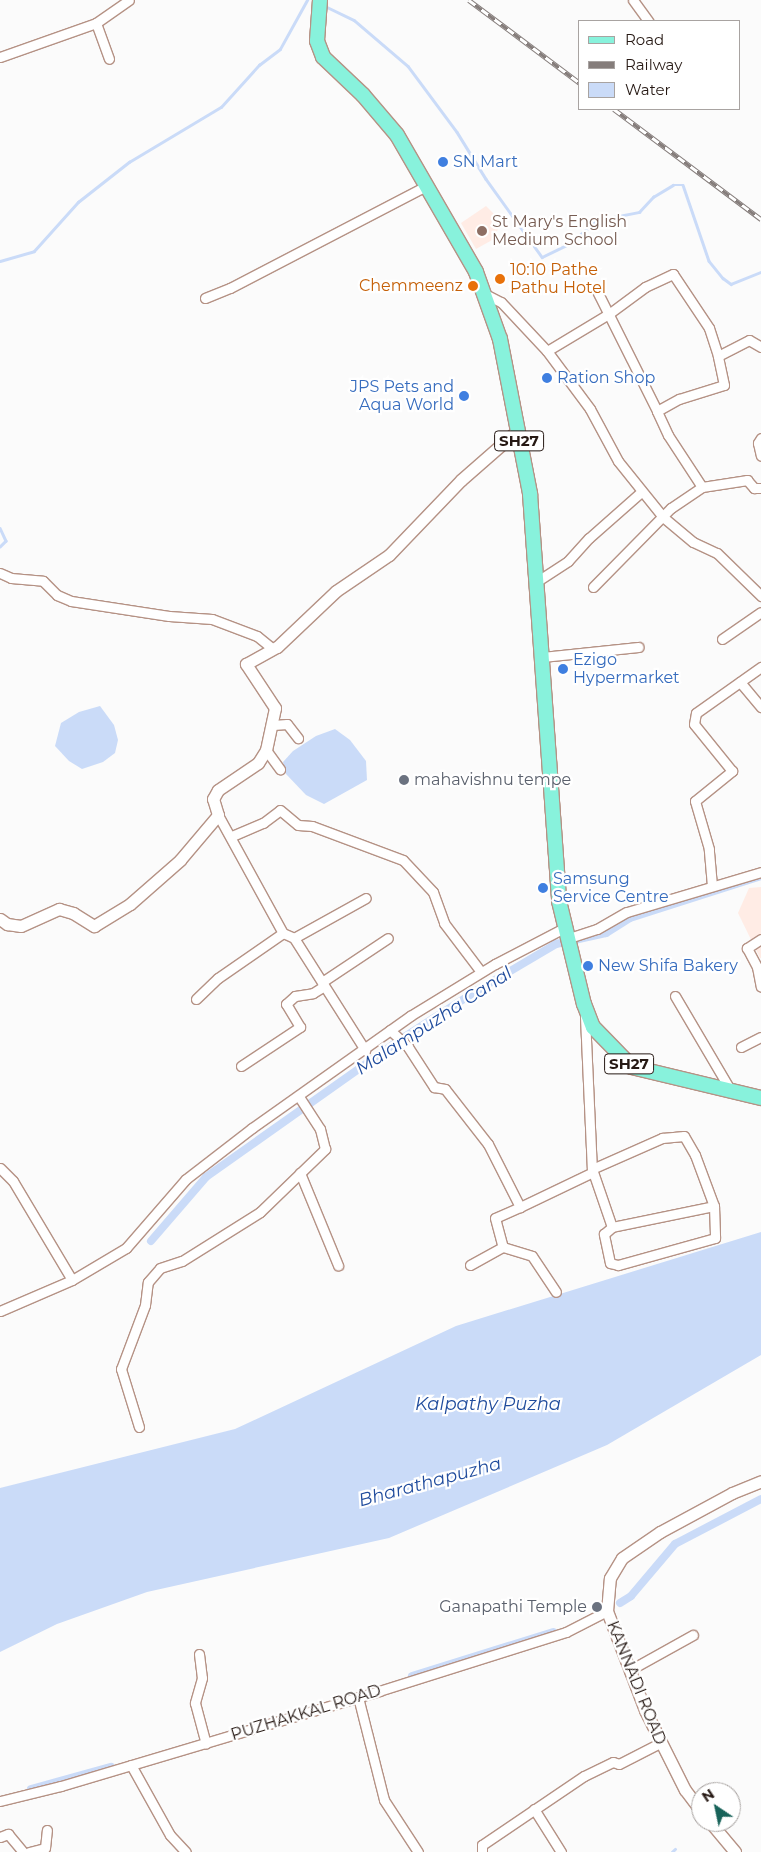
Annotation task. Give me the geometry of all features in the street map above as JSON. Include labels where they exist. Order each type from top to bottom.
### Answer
[{"type":"main road","name":"SH27","points":[[320,0],[317,41],[323,57],[383,116],[465,250],[485,294],[500,339],[530,494],[552,834],[559,901],[584,1004],[593,1027],[632,1067],[761,1098]]},
{"type":"street","points":[[0,57],[96,23],[129,0]]},
{"type":"street","points":[[633,0],[647,20]]},
{"type":"street","points":[[96,23],[109,59]]},
{"type":"street","points":[[205,298],[230,288],[426,186]]},
{"type":"street","points":[[547,351],[610,314],[646,286],[673,274],[709,328],[718,356],[724,385],[679,399],[657,411]]},
{"type":"street","points":[[598,293],[668,435],[702,487]]},
{"type":"street","points":[[485,294],[501,302],[547,351],[590,409],[602,435],[642,492],[663,517],[693,542],[717,553],[761,596]]},
{"type":"street","points":[[718,356],[749,340],[761,347]]},
{"type":"street","points":[[365,1050],[294,938],[283,933],[232,836],[218,815],[213,799],[218,790],[258,763],[266,750],[273,725],[275,708],[246,664],[274,649],[336,591],[389,555],[461,480],[517,431]]},
{"type":"street","points":[[761,438],[758,443],[761,456]]},
{"type":"street","points":[[593,587],[663,517],[702,487],[747,480],[754,488],[761,488]]},
{"type":"street","points":[[536,582],[568,561],[610,518],[642,492]]},
{"type":"street","points":[[0,573],[11,578],[43,581],[57,595],[71,602],[169,616],[212,619],[257,636],[274,649]]},
{"type":"street","points":[[722,639],[761,612]]},
{"type":"street","points":[[542,657],[638,647]]},
{"type":"street","points":[[712,886],[709,849],[695,801],[732,771],[694,724],[696,714],[761,667]]},
{"type":"street","points":[[740,682],[761,707]]},
{"type":"street","points":[[273,725],[287,724],[298,738]]},
{"type":"street","points":[[266,750],[280,769]]},
{"type":"street","points":[[232,836],[263,823],[280,810],[298,825],[312,826],[402,860],[433,892],[444,923],[481,972]]},
{"type":"street","points":[[0,919],[7,924],[21,926],[59,909],[73,913],[94,926],[130,904],[180,860],[218,815]]},
{"type":"street","points":[[0,1311],[72,1280],[126,1248],[186,1179],[304,1105],[390,1030],[481,972],[569,937],[597,929],[627,912],[761,872]]},
{"type":"street","points":[[294,938],[366,898]]},
{"type":"street","points":[[196,999],[218,978],[283,933]]},
{"type":"street","points":[[241,1066],[300,1027],[286,1004],[295,996],[313,993],[388,938]]},
{"type":"street","points":[[761,939],[747,948],[758,967],[761,987]]},
{"type":"street","points":[[675,996],[731,1091]]},
{"type":"street","points":[[584,1004],[593,1171],[612,1227]]},
{"type":"street","points":[[390,1030],[408,1047],[434,1087],[445,1089],[488,1144],[520,1207]]},
{"type":"street","points":[[741,1047],[761,1037]]},
{"type":"street","points":[[139,1427],[121,1369],[145,1305],[148,1282],[160,1268],[182,1261],[260,1212],[324,1149],[320,1129],[304,1105]]},
{"type":"street","points":[[503,1247],[495,1218],[662,1138],[684,1136],[696,1155],[714,1206],[715,1238],[706,1243],[618,1265],[610,1263],[604,1234],[612,1227],[714,1206]]},
{"type":"street","points":[[0,1168],[13,1181],[72,1280]]},
{"type":"street","points":[[300,1173],[338,1265]]},
{"type":"street","points":[[470,1265],[503,1247],[532,1256],[556,1292]]},
{"type":"street","name":"KANNADI ROAD","points":[[691,1798],[685,1790],[660,1743],[607,1612],[610,1578],[622,1558],[688,1516],[761,1481]]},
{"type":"street","name":"PUZHAKKAL ROAD","points":[[0,1801],[131,1765],[358,1697],[566,1632],[607,1612]]},
{"type":"street","points":[[630,1670],[693,1635]]},
{"type":"street","points":[[198,1654],[202,1678],[195,1703],[206,1743]]},
{"type":"street","points":[[358,1697],[384,1800],[418,1852]]},
{"type":"street","points":[[482,1852],[482,1845],[584,1776],[613,1762],[619,1764],[660,1743]]},
{"type":"street","points":[[131,1765],[170,1835],[186,1852]]},
{"type":"street","points":[[534,1809],[561,1852]]},
{"type":"street","points":[[28,1852],[45,1848],[47,1830]]},
{"type":"street","points":[[718,1832],[735,1852]]},
{"type":"street","points":[[0,1837],[8,1834],[23,1852]]},
{"type":"shaded area","name":"St Mary's English Medium School","points":[[486,206],[501,221],[494,239],[476,249],[461,223]]},
{"type":"shaded area","points":[[761,887],[760,958],[738,913],[749,888]]},
{"type":"water","points":[[100,706],[114,725],[118,740],[115,753],[103,762],[82,769],[69,761],[55,746],[61,723],[79,712]]},
{"type":"water","points":[[335,729],[350,740],[366,761],[367,780],[324,804],[306,795],[286,774],[283,762],[293,751],[316,736]]},
{"type":"water","name":"Kalpathy Puzha","points":[[761,1232],[761,1355],[607,1445],[389,1538],[147,1592],[57,1624],[0,1652],[0,1488],[235,1429],[456,1326]]},
{"type":"waterway","points":[[0,261],[34,251],[78,202],[129,162],[221,107],[259,65],[280,49],[307,0]]},
{"type":"waterway","points":[[325,6],[354,20],[408,66],[457,132],[486,179],[542,257],[569,244],[598,220],[639,212],[653,197],[673,185],[683,185],[709,261],[723,278],[731,284],[761,272]]},
{"type":"waterway","points":[[0,528],[6,541],[0,547]]},
{"type":"waterway","name":"Malampuzha Canal","points":[[151,1241],[206,1177],[401,1039],[478,990],[556,944],[606,933],[630,918],[761,876]]},
{"type":"waterway","points":[[620,1603],[631,1596],[675,1544],[761,1499]]},
{"type":"waterway","points":[[412,1676],[553,1632]]},
{"type":"waterway","points":[[31,1789],[111,1767]]},
{"type":"waterway","points":[[672,1852],[675,1849]]},
{"type":"railway","points":[[469,0],[578,82]]},
{"type":"railway","points":[[615,110],[761,219]]},
{"type":"place","name":"SN Mart","points":[[443,162]]},
{"type":"place","name":"St Mary's English Medium School","points":[[482,231]]},
{"type":"place","name":"10:10 Pathe Pathu Hotel","points":[[500,279]]},
{"type":"place","name":"Chemmeenz","points":[[473,286]]},
{"type":"place","name":"Ration Shop","points":[[547,378]]},
{"type":"place","name":"JPS Pets and Aqua World","points":[[464,396]]},
{"type":"place","name":"Ezigo Hypermarket","points":[[563,669]]},
{"type":"place","name":"mahavishnu tempe","points":[[404,780]]},
{"type":"place","name":"Samsung Service Centre","points":[[543,888]]},
{"type":"place","name":"New Shifa Bakery","points":[[588,966]]},
{"type":"place","name":"Ganapathi Temple","points":[[597,1607]]},
{"type":"water label","name":"Bharathapuzha","points":[[430,1482]]}]
